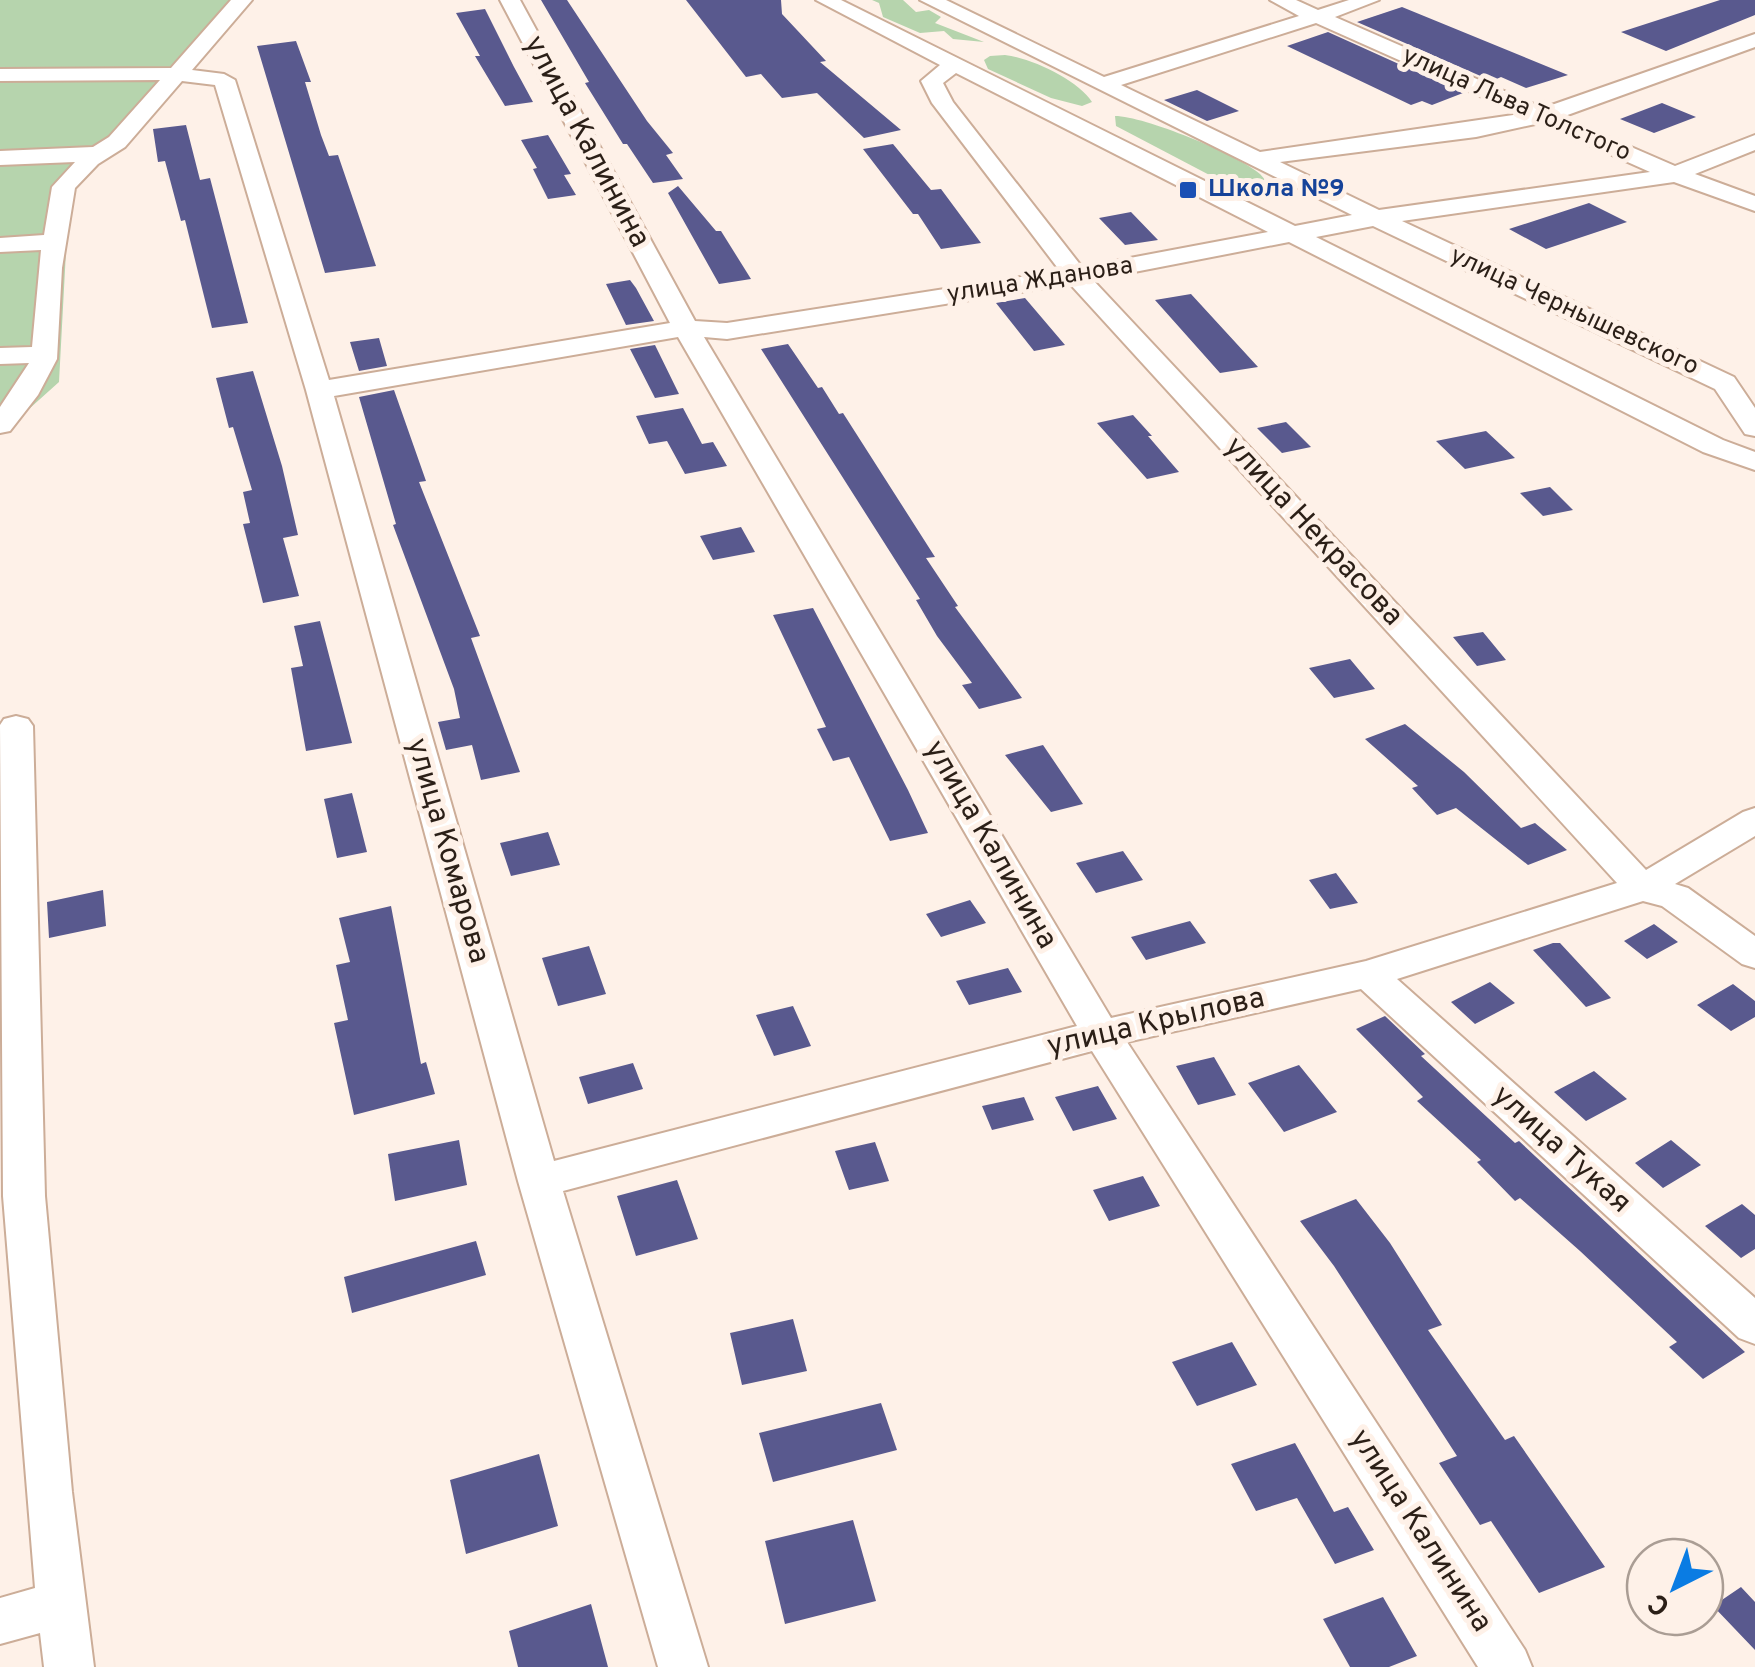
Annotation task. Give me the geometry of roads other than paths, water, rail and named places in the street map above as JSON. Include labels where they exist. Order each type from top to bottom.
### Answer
[{"type":"street","points":[[0,425],[29,390],[44,355],[54,242],[64,187],[98,154],[117,142],[242,0]]},
{"type":"street","name":"улица Калинина","points":[[510,0],[686,328],[1100,1034],[1507,1667]]},
{"type":"street","points":[[826,0],[1713,446],[1755,462]]},
{"type":"street","name":"улица Чернышевского","points":[[930,0],[1725,383],[1755,428]]},
{"type":"street","name":"улица Льва Толстого","points":[[1280,0],[1676,175],[1755,204]]},
{"type":"street","points":[[1101,85],[1370,0]]},
{"type":"street","points":[[1256,160],[1309,149],[1501,126],[1545,116],[1755,40]]},
{"type":"street","name":"улица Некрасова","points":[[954,65],[932,82],[943,102],[1076,276],[1642,888],[1675,896],[1755,954]]},
{"type":"street","points":[[0,75],[178,74]]},
{"type":"street","name":"улица Комарова","points":[[178,74],[224,80],[319,390],[539,1181],[683,1667]]},
{"type":"street","name":"улица Жданова","points":[[319,390],[686,328],[727,331],[1076,276],[1299,236],[1376,218],[1676,175],[1700,161],[1755,142]]},
{"type":"street","points":[[0,158],[98,154]]},
{"type":"street","points":[[0,245],[54,242]]},
{"type":"street","points":[[1452,312],[1524,288]]},
{"type":"street","points":[[0,356],[44,355]]},
{"type":"street","points":[[16,726],[24,1196],[68,1667]]},
{"type":"street","name":"улица Крылова","points":[[539,1181],[1100,1034],[1368,974],[1642,888],[1755,820]]},
{"type":"street","name":"улица Тукая","points":[[1368,974],[1755,1326]]},
{"type":"street","points":[[0,1621],[60,1604]]},
{"type":"place","name":"Школа №9","points":[[1188,190]]}]
